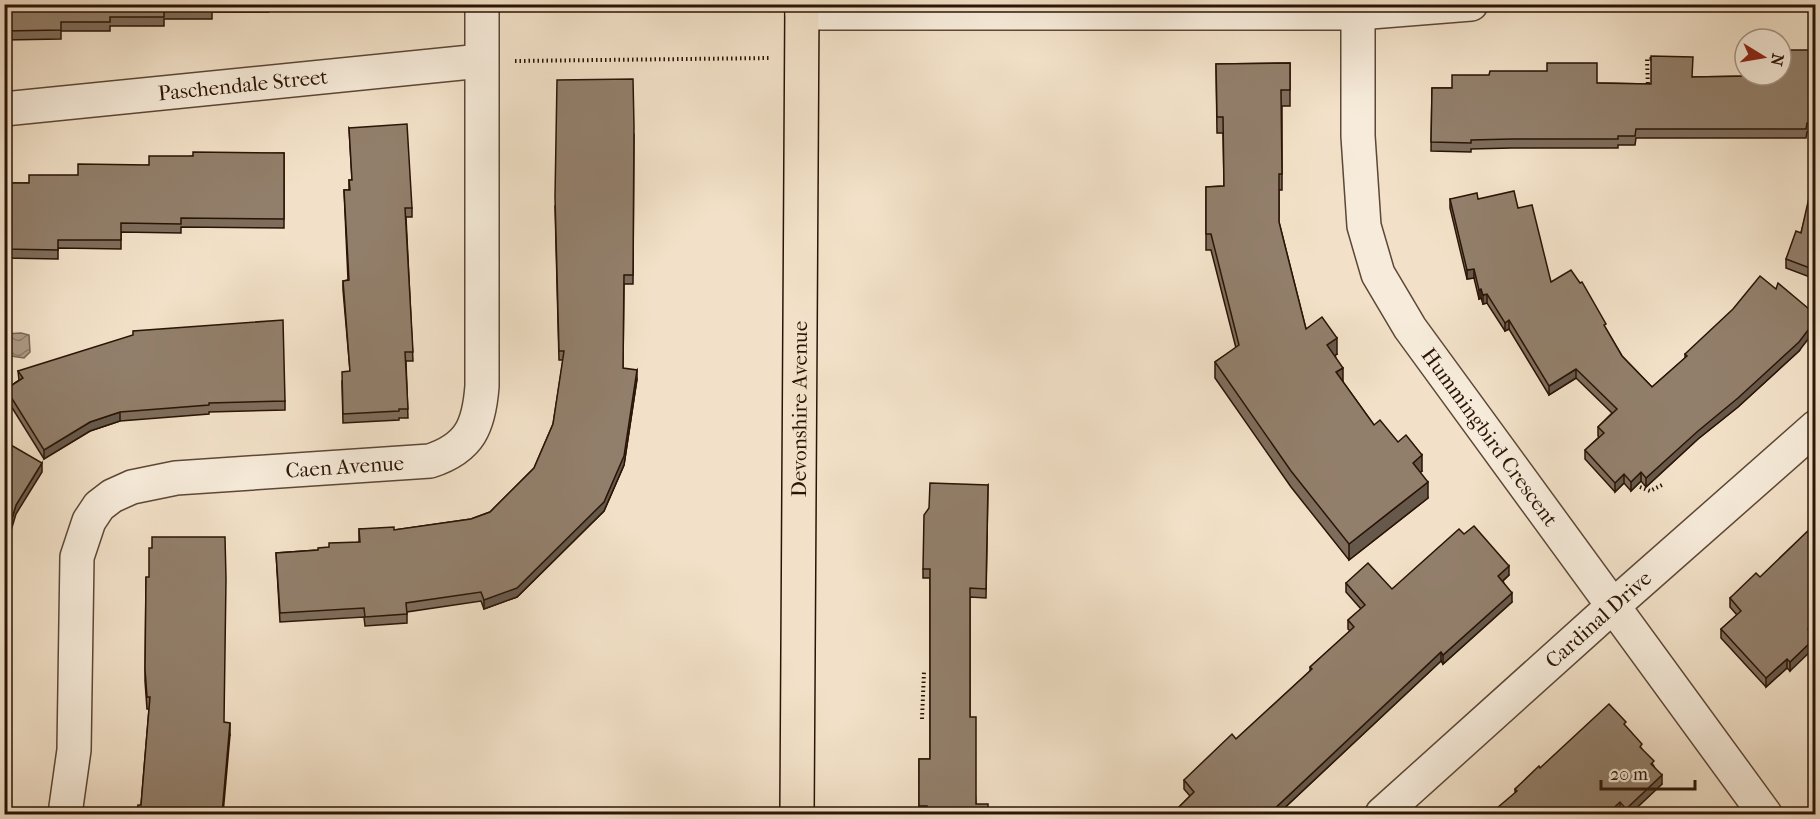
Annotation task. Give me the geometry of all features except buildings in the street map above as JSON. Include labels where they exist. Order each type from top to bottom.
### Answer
[{"type":"main road","name":"Devonshire Avenue","points":[[797,814],[802,9]]},
{"type":"street","name":"Caen Avenue","points":[[65,814],[74,750],[77,557],[85,530],[99,506],[112,496],[132,487],[176,478],[430,461],[458,448],[469,436],[481,404],[482,386],[482,4]]},
{"type":"street","points":[[802,9],[1358,9],[1472,4]]},
{"type":"street","name":"Hummingbird Crescent","points":[[1358,9],[1358,136],[1364,226],[1378,274],[1410,328],[1765,814]]},
{"type":"street","name":"Paschendale Street","points":[[4,109],[482,61]]},
{"type":"street","name":"Cardinal Drive","points":[[1382,814],[1815,427]]},
{"type":"path","points":[[482,61],[802,58]]},
{"type":"path","points":[[1648,88],[1647,59],[1661,58]]},
{"type":"path","points":[[1640,487],[1650,491],[1664,484]]},
{"type":"path","points":[[922,719],[924,672]]},
{"type":"water","points":[[5,334],[29,335],[30,352],[24,358],[5,355]]}]
